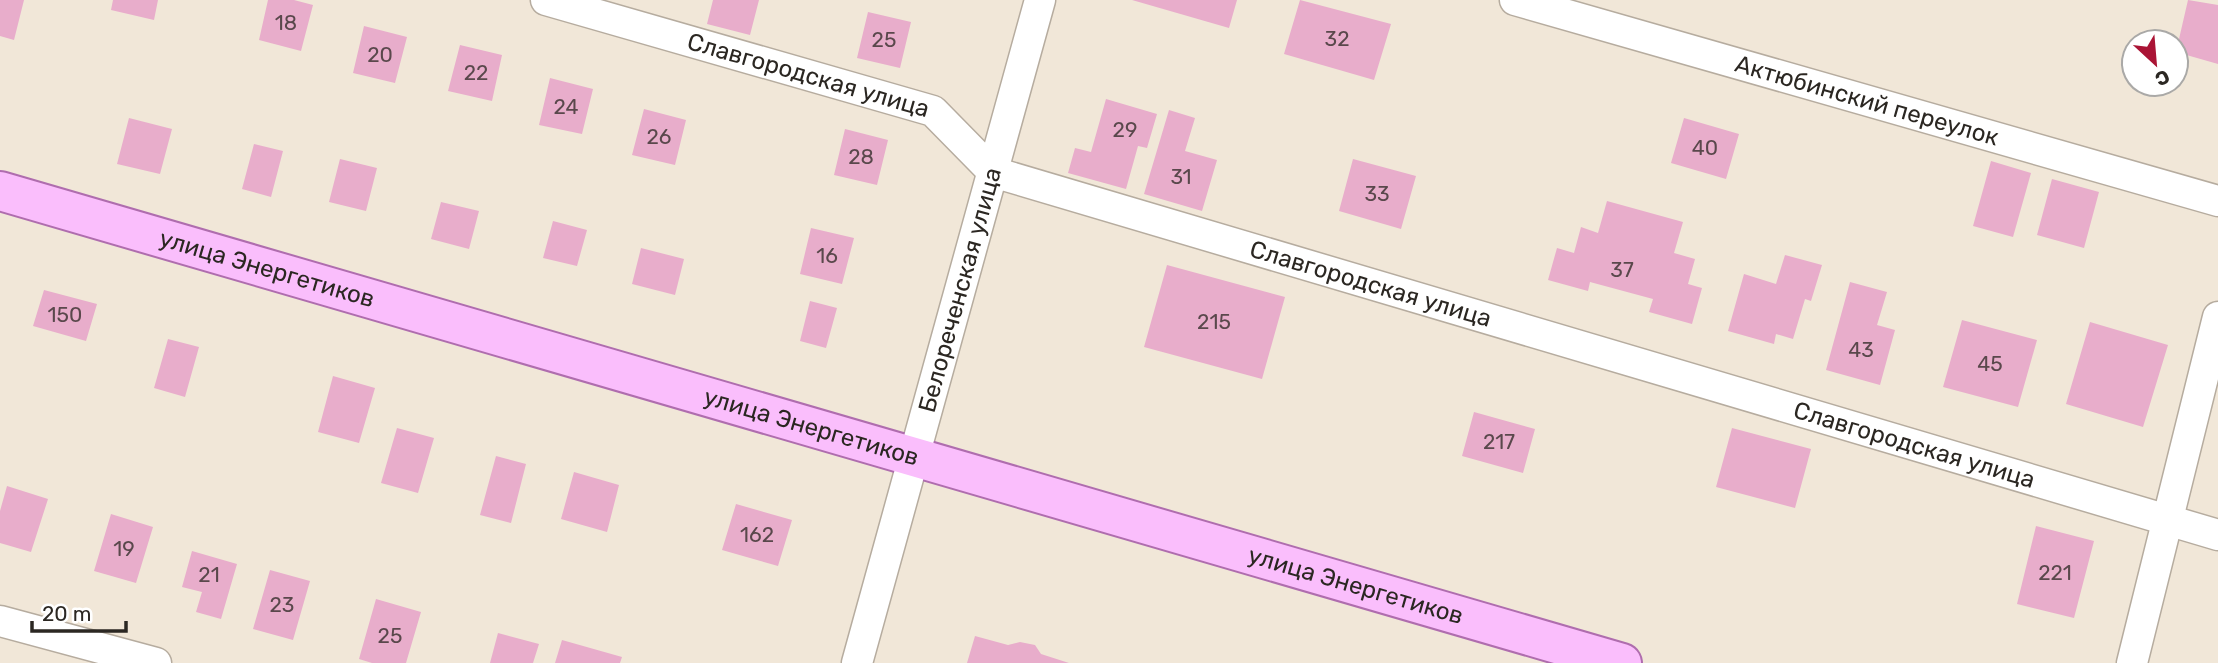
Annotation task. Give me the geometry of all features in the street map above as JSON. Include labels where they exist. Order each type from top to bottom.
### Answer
[{"type":"main road","name":"улица Энергетиков","points":[[0,191],[915,455],[1622,663]]},
{"type":"street","name":"Славгородская улица","points":[[546,0],[933,111],[993,172],[2218,535]]},
{"type":"street","name":"Белореченская улица","points":[[857,663],[1040,0]]},
{"type":"street","name":"Актюбинский переулок","points":[[1515,0],[2218,201]]},
{"type":"street","points":[[2132,663],[2165,520],[2218,317]]},
{"type":"street","points":[[0,621],[156,663]]},
{"type":"building","points":[[0,0],[24,0],[14,40],[0,36]]},
{"type":"building","points":[[113,0],[158,0],[154,20],[111,10]]},
{"type":"building","points":[[268,0],[294,0],[313,5],[301,51],[259,40]]},
{"type":"building","points":[[713,0],[759,0],[750,35],[707,24]]},
{"type":"building","points":[[1132,0],[1237,0],[1229,28]]},
{"type":"building","points":[[1300,0],[1391,24],[1374,80],[1284,54]]},
{"type":"building","points":[[2188,0],[2218,5],[2218,64],[2190,56],[2190,28],[2182,28]]},
{"type":"building","points":[[868,12],[911,22],[900,68],[857,58]]},
{"type":"building","points":[[364,26],[407,37],[395,83],[353,73]]},
{"type":"building","points":[[460,45],[502,55],[492,101],[448,91]]},
{"type":"building","points":[[550,78],[593,89],[582,134],[539,125]]},
{"type":"building","points":[[1106,99],[1157,114],[1147,148],[1138,146],[1126,189],[1068,173],[1075,148],[1091,152]]},
{"type":"building","points":[[644,109],[686,120],[675,165],[632,155]]},
{"type":"building","points":[[1169,110],[1195,118],[1185,151],[1217,160],[1202,211],[1144,194]]},
{"type":"building","points":[[129,118],[172,129],[160,174],[117,164]]},
{"type":"building","points":[[1684,118],[1739,134],[1726,179],[1671,163]]},
{"type":"building","points":[[845,129],[888,140],[877,185],[834,175]]},
{"type":"building","points":[[254,144],[283,151],[271,197],[242,189]]},
{"type":"building","points":[[340,159],[377,168],[366,211],[329,202]]},
{"type":"building","points":[[1353,159],[1416,176],[1401,229],[1339,211]]},
{"type":"building","points":[[1991,161],[2031,173],[2013,237],[1973,226]]},
{"type":"building","points":[[2052,179],[2099,192],[2084,248],[2037,235]]},
{"type":"building","points":[[1607,201],[1683,222],[1674,253],[1695,259],[1688,284],[1702,288],[1692,324],[1649,312],[1653,299],[1590,282],[1588,291],[1548,280],[1557,248],[1574,253],[1581,227],[1598,233]]},
{"type":"building","points":[[441,202],[479,211],[469,249],[431,239]]},
{"type":"building","points":[[553,221],[587,230],[577,266],[543,258]]},
{"type":"building","points":[[811,228],[854,238],[842,284],[800,274]]},
{"type":"building","points":[[641,248],[684,259],[675,295],[632,284]]},
{"type":"building","points":[[1785,255],[1822,265],[1811,301],[1805,299],[1793,339],[1776,334],[1774,344],[1728,331],[1744,274],[1776,284]]},
{"type":"building","points":[[1167,265],[1285,297],[1262,379],[1144,347]]},
{"type":"building","points":[[1850,282],[1887,292],[1877,325],[1895,330],[1880,385],[1826,370]]},
{"type":"building","points":[[44,290],[97,304],[86,341],[33,326]]},
{"type":"building","points":[[810,301],[837,308],[826,348],[800,341]]},
{"type":"building","points":[[1962,320],[2037,340],[2018,407],[1943,387]]},
{"type":"building","points":[[2090,322],[2168,345],[2143,427],[2066,404]]},
{"type":"building","points":[[168,339],[199,347],[185,397],[154,388]]},
{"type":"building","points":[[333,376],[375,388],[359,443],[318,432]]},
{"type":"building","points":[[1474,412],[1535,429],[1523,473],[1462,456]]},
{"type":"building","points":[[397,428],[434,438],[418,493],[381,483]]},
{"type":"building","points":[[1732,428],[1811,449],[1795,508],[1716,487]]},
{"type":"building","points":[[496,456],[526,464],[511,523],[480,515]]},
{"type":"building","points":[[574,472],[619,485],[607,532],[561,519]]},
{"type":"building","points":[[7,486],[48,499],[31,552],[0,543],[0,511]]},
{"type":"building","points":[[736,504],[792,520],[778,566],[722,550]]},
{"type":"building","points":[[111,514],[153,527],[136,583],[94,571]]},
{"type":"building","points":[[2036,526],[2094,541],[2074,618],[2017,604]]},
{"type":"building","points":[[192,551],[237,564],[221,619],[196,612],[202,592],[182,587]]},
{"type":"building","points":[[270,570],[310,581],[293,640],[253,629]]},
{"type":"building","points":[[376,599],[421,612],[406,663],[372,663],[359,659]]},
{"type":"building","points":[[498,633],[539,644],[533,663],[490,663]]},
{"type":"building","points":[[975,636],[1008,645],[1020,642],[1035,645],[1041,654],[1069,663],[967,663]]},
{"type":"building","points":[[562,640],[622,657],[620,663],[555,663]]}]
